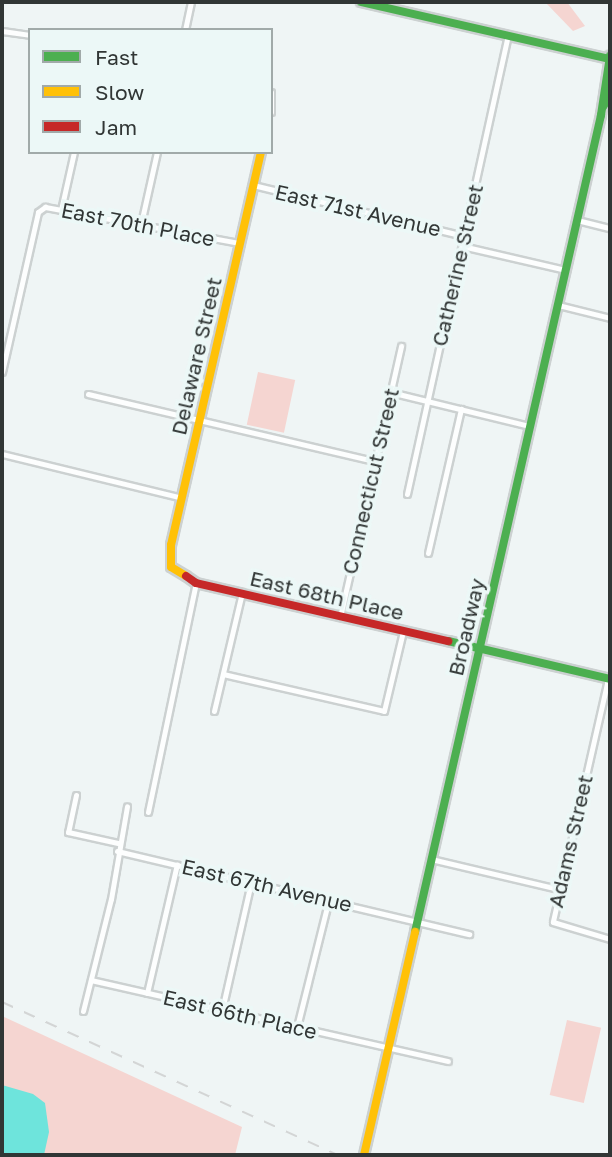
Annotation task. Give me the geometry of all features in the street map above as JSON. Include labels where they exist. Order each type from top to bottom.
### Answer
[{"type":"main road","points":[[361,2],[610,58]]},
{"type":"main road","name":"Broadway","points":[[603,107],[600,102],[610,58]]},
{"type":"main road","name":"Broadway","points":[[364,1155],[603,107],[610,96]]},
{"type":"main road","name":"Delaware Street","points":[[171,567],[170,545],[261,154]]},
{"type":"main road","name":"East 68th Place","points":[[171,567],[196,583],[609,679]]},
{"type":"street","points":[[185,28],[191,2]]},
{"type":"street","points":[[2,31],[28,35]]},
{"type":"street","name":"Catherine Street","points":[[407,495],[508,36]]},
{"type":"street","points":[[61,210],[74,154]]},
{"type":"street","points":[[140,228],[157,154]]},
{"type":"street","name":"East 71st Avenue","points":[[253,185],[464,236]]},
{"type":"street","name":"East 70th Place","points":[[2,373],[38,212],[45,207],[140,228],[239,243]]},
{"type":"street","points":[[577,220],[610,228]]},
{"type":"street","name":"East 71st Avenue","points":[[462,246],[566,271]]},
{"type":"street","points":[[558,305],[610,318]]},
{"type":"street","name":"Connecticut Street","points":[[340,617],[401,346]]},
{"type":"street","points":[[390,392],[530,426]]},
{"type":"street","points":[[88,394],[374,461]]},
{"type":"street","points":[[428,553],[461,409]]},
{"type":"street","points":[[2,454],[182,498]]},
{"type":"street","points":[[148,811],[196,583]]},
{"type":"street","points":[[214,711],[242,593]]},
{"type":"street","points":[[223,674],[384,710],[403,631]]},
{"type":"street","name":"Adams Street","points":[[609,679],[552,922],[610,939]]},
{"type":"street","points":[[76,795],[68,832],[118,844]]},
{"type":"street","points":[[83,1011],[111,899],[118,844],[127,806]]},
{"type":"street","name":"East 67th Avenue","points":[[117,851],[469,934]]},
{"type":"street","points":[[431,859],[558,889]]},
{"type":"street","points":[[147,993],[177,864]]},
{"type":"street","points":[[222,1010],[251,883]]},
{"type":"street","points":[[297,1027],[329,899]]},
{"type":"street","name":"East 66th Place","points":[[91,981],[448,1061]]},
{"type":"shaded area","points":[[545,2],[567,2],[585,26],[573,31]]},
{"type":"shaded area","points":[[258,372],[295,380],[284,433],[247,425]]},
{"type":"shaded area","points":[[2,1016],[242,1127],[235,1155],[2,1155]]},
{"type":"shaded area","points":[[567,1020],[601,1028],[584,1103],[550,1095]]},
{"type":"water","points":[[2,1085],[33,1094],[45,1103],[49,1132],[44,1155],[2,1155]]},
{"type":"railway","points":[[2,1002],[337,1155]]},
{"type":"traffic: fast","points":[[361,2],[610,59]]},
{"type":"traffic: fast","points":[[415,932],[601,115],[610,56]]},
{"type":"traffic: fast","points":[[603,107],[610,96]]},
{"type":"traffic: fast","points":[[448,641],[610,679]]},
{"type":"traffic: slow","points":[[186,576],[171,567],[171,545],[261,154]]},
{"type":"traffic: slow","points":[[364,1155],[415,932]]},
{"type":"traffic: jam","points":[[186,576],[196,583],[448,641]]}]
